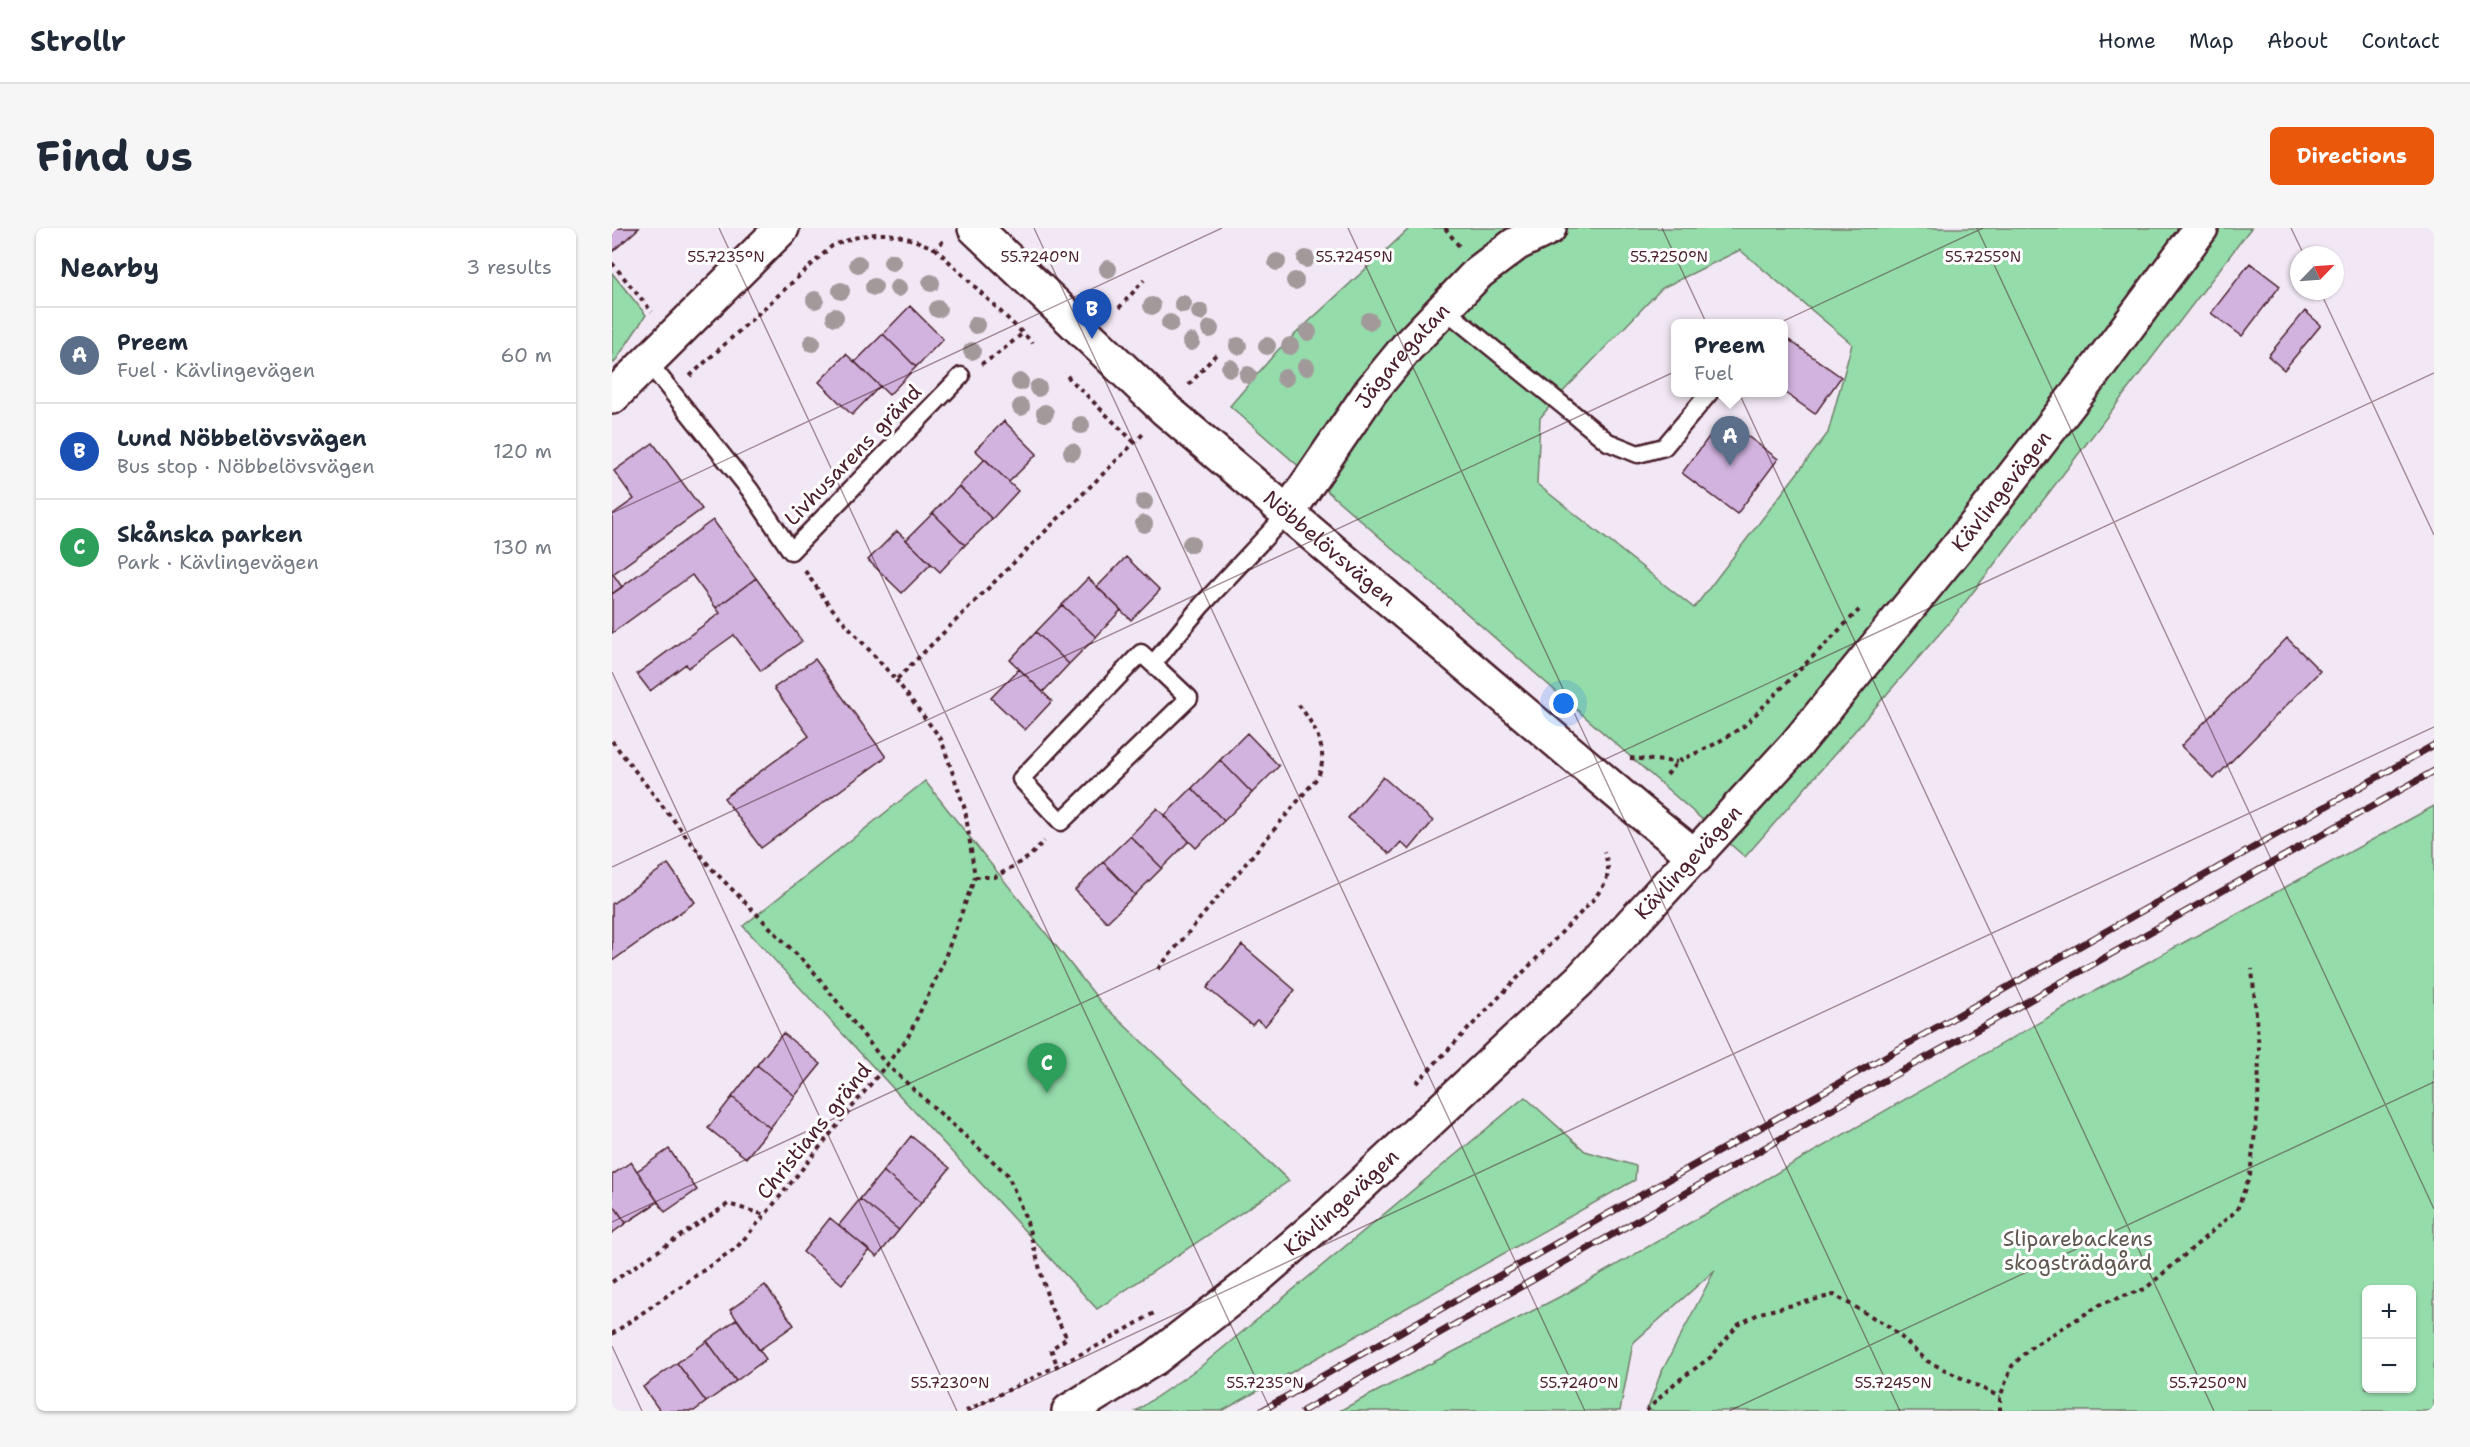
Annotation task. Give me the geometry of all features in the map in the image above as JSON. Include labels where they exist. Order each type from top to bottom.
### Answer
[{"type":"main road","points":[[612,397],[783,228]]},
{"type":"main road","name":"Jägaregatan","points":[[1287,514],[1371,392],[1407,346],[1479,272],[1516,243],[1549,228]]},
{"type":"main road","name":"Kävlingevägen","points":[[1071,1409],[1155,1358],[1246,1287],[1329,1215],[1581,979],[1696,857],[1796,745],[1978,522],[2094,372],[2200,228]]},
{"type":"main road","name":"Nöbbelövsvägen","points":[[962,232],[1287,514],[1696,857]]},
{"type":"lane","points":[[1443,308],[1608,442],[1638,454],[1664,447],[1707,397]]},
{"type":"lane","name":"Livhusarens gränd","points":[[648,362],[750,490],[791,551],[961,376]]},
{"type":"lane","points":[[1153,664],[1201,606],[1287,514]]},
{"type":"lane","points":[[1141,653],[1153,664],[1189,698],[1061,822],[1021,779],[1141,653]]},
{"type":"path","points":[[672,392],[832,246],[849,237],[870,232],[896,232],[936,249],[1033,343]]},
{"type":"path","points":[[936,249],[962,232]]},
{"type":"path","points":[[612,263],[674,338]]},
{"type":"path","points":[[1119,308],[1144,280]]},
{"type":"path","points":[[961,376],[995,356],[1022,334]]},
{"type":"path","points":[[896,680],[1134,443],[1067,376]]},
{"type":"path","points":[[791,551],[829,605],[896,680],[941,739],[965,809],[975,877],[995,877],[1029,857],[1061,822]]},
{"type":"path","points":[[1667,775],[1677,762],[1744,726],[1867,602]]},
{"type":"path","points":[[1158,969],[1317,778],[1322,769],[1322,753],[1317,735],[1310,720],[1298,704]]},
{"type":"path","points":[[612,741],[710,867],[813,972],[886,1064],[1008,1175],[1027,1222],[1050,1306],[1067,1338],[1051,1349],[1057,1365]]},
{"type":"path","points":[[1414,1085],[1592,902],[1605,885],[1609,866],[1604,852]]},
{"type":"path","name":"Christians gränd","points":[[612,1334],[737,1247],[907,1039],[941,968],[975,877]]},
{"type":"path","points":[[2001,1411],[2000,1397],[2012,1366],[2030,1348],[2103,1303],[2145,1290],[2237,1210],[2250,1174],[2258,1107],[2259,1049],[2252,969]]},
{"type":"path","name":"Christians gränd","points":[[612,1282],[728,1204],[765,1215]]},
{"type":"path","points":[[1646,1411],[1675,1383],[1711,1357],[1738,1325],[1760,1314],[1834,1295],[1890,1327],[1927,1361],[2000,1397]]},
{"type":"path","points":[[966,1411],[1103,1343],[1159,1310]]},
{"type":"green space","points":[[1410,228],[2251,228],[1954,617],[1745,857],[1230,406],[1278,350]],"holes":[[[1740,250],[1852,344],[1828,433],[1694,608],[1537,484],[1540,418],[1555,400],[1662,288]]]},
{"type":"green space","points":[[612,273],[646,315],[614,363],[612,361]]},
{"type":"green space","points":[[925,781],[1103,1005],[1289,1181],[1097,1309],[743,926]]},
{"type":"green space","name":"Sliparebackens skogsträdgård","points":[[2434,806],[2434,1411],[1647,1411],[1660,1375],[1715,1270],[1633,1343],[1620,1411],[1339,1411],[1569,1292],[2082,998]]},
{"type":"green space","points":[[1525,1097],[1585,1151],[1636,1166],[1635,1180],[1222,1411],[1136,1411],[1200,1367]]},
{"type":"building","points":[[612,228],[639,228],[612,252]]},
{"type":"building","points":[[2250,263],[2280,286],[2242,336],[2211,313]]},
{"type":"building","points":[[910,306],[943,339],[916,367],[883,334]]},
{"type":"building","points":[[2305,311],[2321,325],[2284,370],[2268,356]]},
{"type":"building","points":[[883,334],[916,367],[889,395],[855,362]]},
{"type":"building","points":[[1788,341],[1841,377],[1815,414],[1788,395]]},
{"type":"building","points":[[846,354],[880,386],[852,415],[819,382]]},
{"type":"building","points":[[1723,418],[1778,459],[1737,514],[1682,473]]},
{"type":"building","points":[[1004,421],[1037,454],[1009,482],[975,450]]},
{"type":"building","points":[[653,443],[702,509],[613,574],[622,587],[612,594],[612,515],[634,499],[614,471]]},
{"type":"building","points":[[985,459],[1018,491],[992,519],[959,486]]},
{"type":"building","points":[[959,486],[992,519],[965,545],[933,513]]},
{"type":"building","points":[[933,513],[965,545],[940,572],[906,540]]},
{"type":"building","points":[[713,520],[756,578],[716,608],[692,575],[612,633],[612,594]]},
{"type":"building","points":[[897,531],[931,564],[902,593],[868,560]]},
{"type":"building","points":[[1126,557],[1160,590],[1131,620],[1097,587]]},
{"type":"building","points":[[756,578],[802,641],[761,671],[734,635],[688,668],[686,664],[650,691],[637,674],[720,613],[716,608]]},
{"type":"building","points":[[1088,578],[1121,610],[1096,637],[1062,605]]},
{"type":"building","points":[[1062,605],[1096,637],[1069,664],[1036,632]]},
{"type":"building","points":[[1036,632],[1069,664],[1043,692],[1010,660]]},
{"type":"building","points":[[2287,638],[2320,671],[2214,779],[2181,746]]},
{"type":"building","points":[[815,659],[886,757],[761,848],[724,798],[809,736],[774,688]]},
{"type":"building","points":[[1019,669],[1052,701],[1025,730],[991,698]]},
{"type":"building","points":[[1247,733],[1279,766],[1252,793],[1220,760]]},
{"type":"building","points":[[1220,760],[1252,793],[1224,821],[1192,788]]},
{"type":"building","points":[[1383,777],[1433,821],[1409,850],[1401,842],[1390,854],[1348,818]]},
{"type":"building","points":[[1192,788],[1224,821],[1196,848],[1164,816]]},
{"type":"building","points":[[1157,808],[1189,841],[1162,868],[1130,836]]},
{"type":"building","points":[[1130,836],[1162,868],[1135,895],[1103,862]]},
{"type":"building","points":[[1103,862],[1135,895],[1107,922],[1075,890]]},
{"type":"building","points":[[668,864],[695,902],[612,961],[612,904]]},
{"type":"building","points":[[1242,945],[1295,990],[1265,1026],[1257,1020],[1252,1025],[1207,988]]},
{"type":"building","points":[[783,1033],[821,1064],[795,1096],[757,1065]]},
{"type":"building","points":[[757,1065],[795,1096],[770,1128],[732,1097]]},
{"type":"building","points":[[732,1097],[770,1128],[746,1158],[708,1128]]},
{"type":"building","points":[[911,1136],[950,1168],[921,1203],[883,1171]]},
{"type":"building","points":[[669,1149],[697,1190],[665,1212],[637,1171]]},
{"type":"building","points":[[631,1162],[658,1202],[626,1223],[612,1203],[612,1175]]},
{"type":"building","points":[[883,1171],[921,1203],[899,1230],[860,1199]]},
{"type":"building","points":[[860,1199],[899,1230],[877,1257],[839,1225]]},
{"type":"building","points":[[612,1203],[626,1223],[612,1233]]},
{"type":"building","points":[[830,1218],[869,1250],[842,1284],[803,1252]]},
{"type":"building","points":[[765,1285],[794,1325],[759,1350],[730,1310]]},
{"type":"building","points":[[737,1319],[766,1359],[736,1381],[707,1341]]},
{"type":"building","points":[[707,1341],[736,1381],[706,1402],[677,1363]]},
{"type":"building","points":[[677,1363],[706,1402],[694,1411],[660,1411],[643,1387]]},
{"type":"railway","points":[[1261,1411],[2434,745]]},
{"type":"railway","points":[[1303,1411],[1829,1111],[2434,771]]},
{"type":"place","name":"Lund Nöbbelövsvägen","points":[[1092,339]]},
{"type":"place","name":"Preem","points":[[1730,466]]},
{"type":"place","name":"Skånska parken","points":[[1047,1093]]}]
